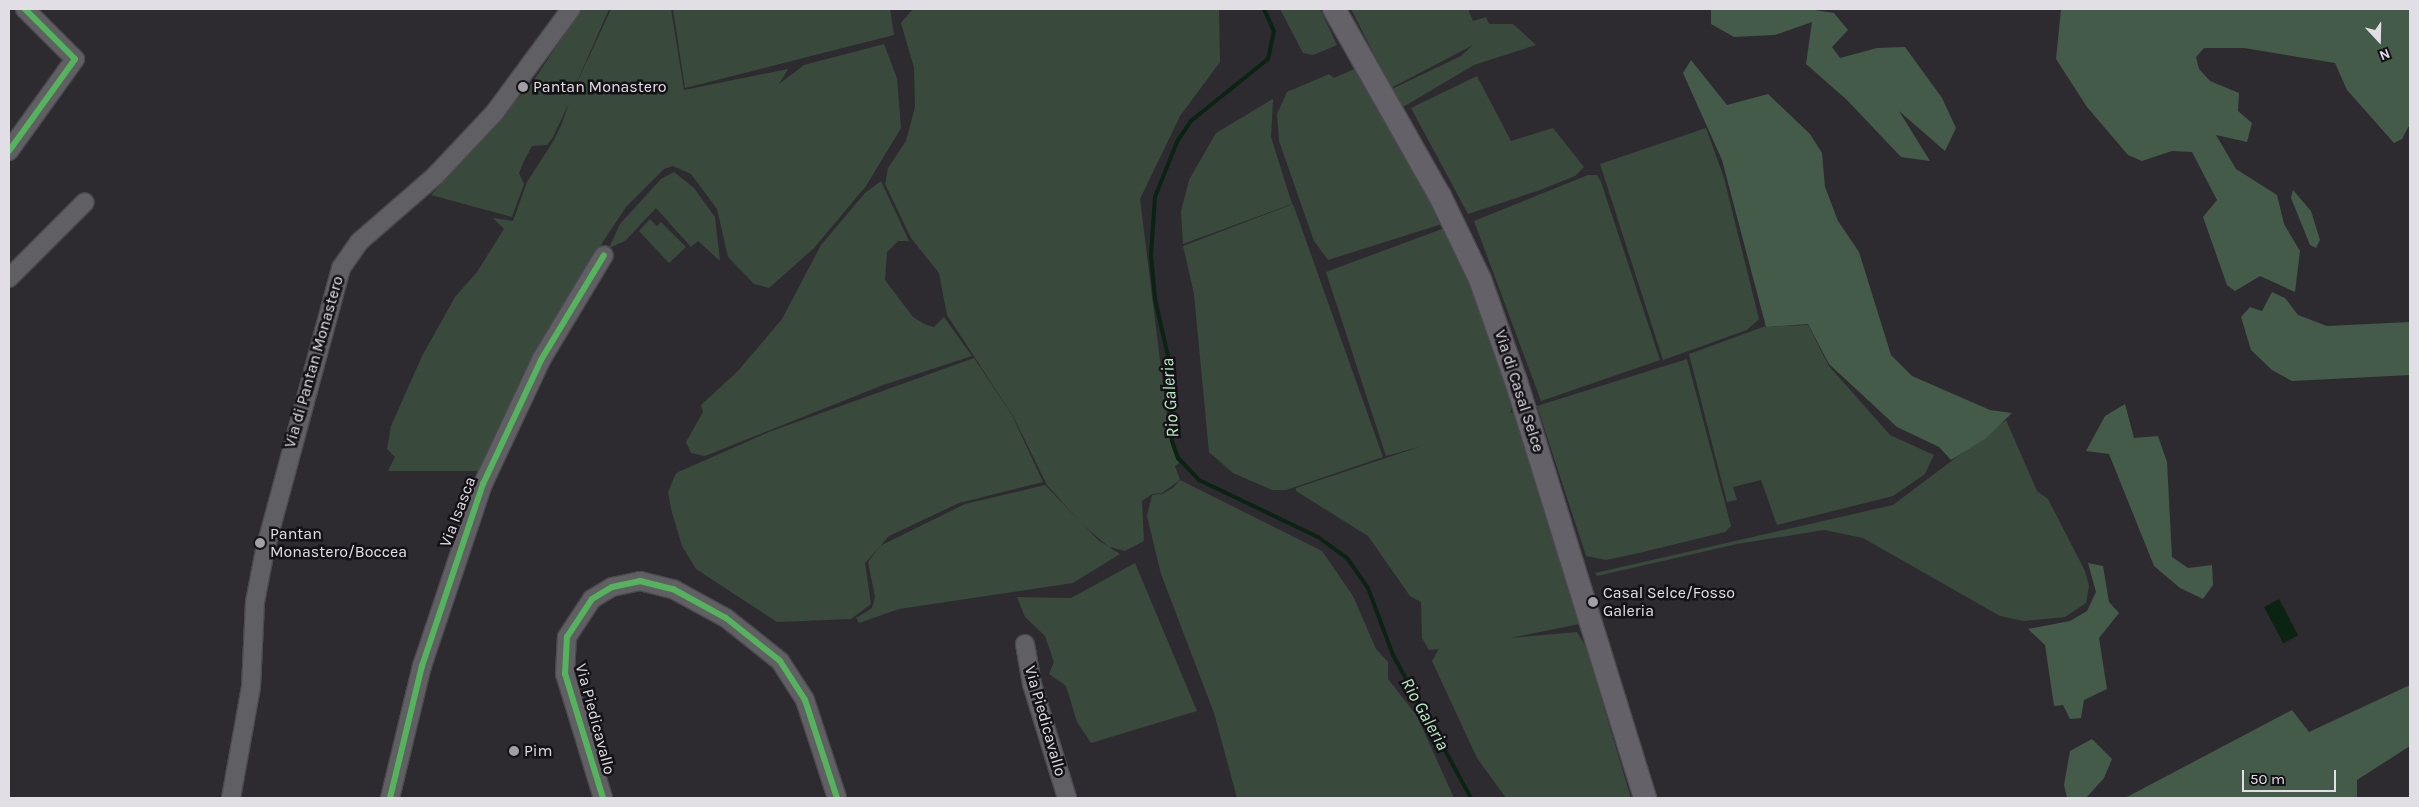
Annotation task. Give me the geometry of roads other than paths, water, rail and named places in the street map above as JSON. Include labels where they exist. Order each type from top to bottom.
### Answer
[{"type":"main road","name":"Via di Casal Selce","points":[[1334,9],[1440,196],[1480,279],[1522,400],[1644,798]]},
{"type":"street","points":[[9,151],[75,59],[25,9]]},
{"type":"street","name":"Via di Pantan Monastero","points":[[231,798],[251,687],[254,610],[265,550],[340,268],[359,242],[435,176],[495,112],[571,9]]},
{"type":"street","points":[[9,278],[85,202]]},
{"type":"street","name":"Via Isasca","points":[[390,798],[400,744],[446,584],[483,484],[540,360],[604,255]]},
{"type":"street","name":"Via Piedicavallo","points":[[602,798],[565,674],[567,637],[592,599],[612,588],[640,581],[668,587],[712,610],[780,661],[805,700],[837,798]]},
{"type":"street","name":"Via Piedicavallo","points":[[1025,644],[1032,684],[1067,798]]},
{"type":"waterway","name":"Rio Galeria","points":[[1264,9],[1274,31],[1268,59],[1191,121],[1177,142],[1155,197],[1151,255],[1155,299],[1170,365],[1172,441],[1178,458],[1199,480],[1318,537],[1347,558],[1368,588],[1393,655],[1471,798]]},
{"type":"place","name":"Pantan Monastero","points":[[523,87]]},
{"type":"place","name":"Pantan Monastero/Boccea","points":[[260,543]]},
{"type":"place","name":"Casal Selce/Fosso Galeria","points":[[1593,602]]},
{"type":"place","name":"Pim","points":[[514,751]]}]
